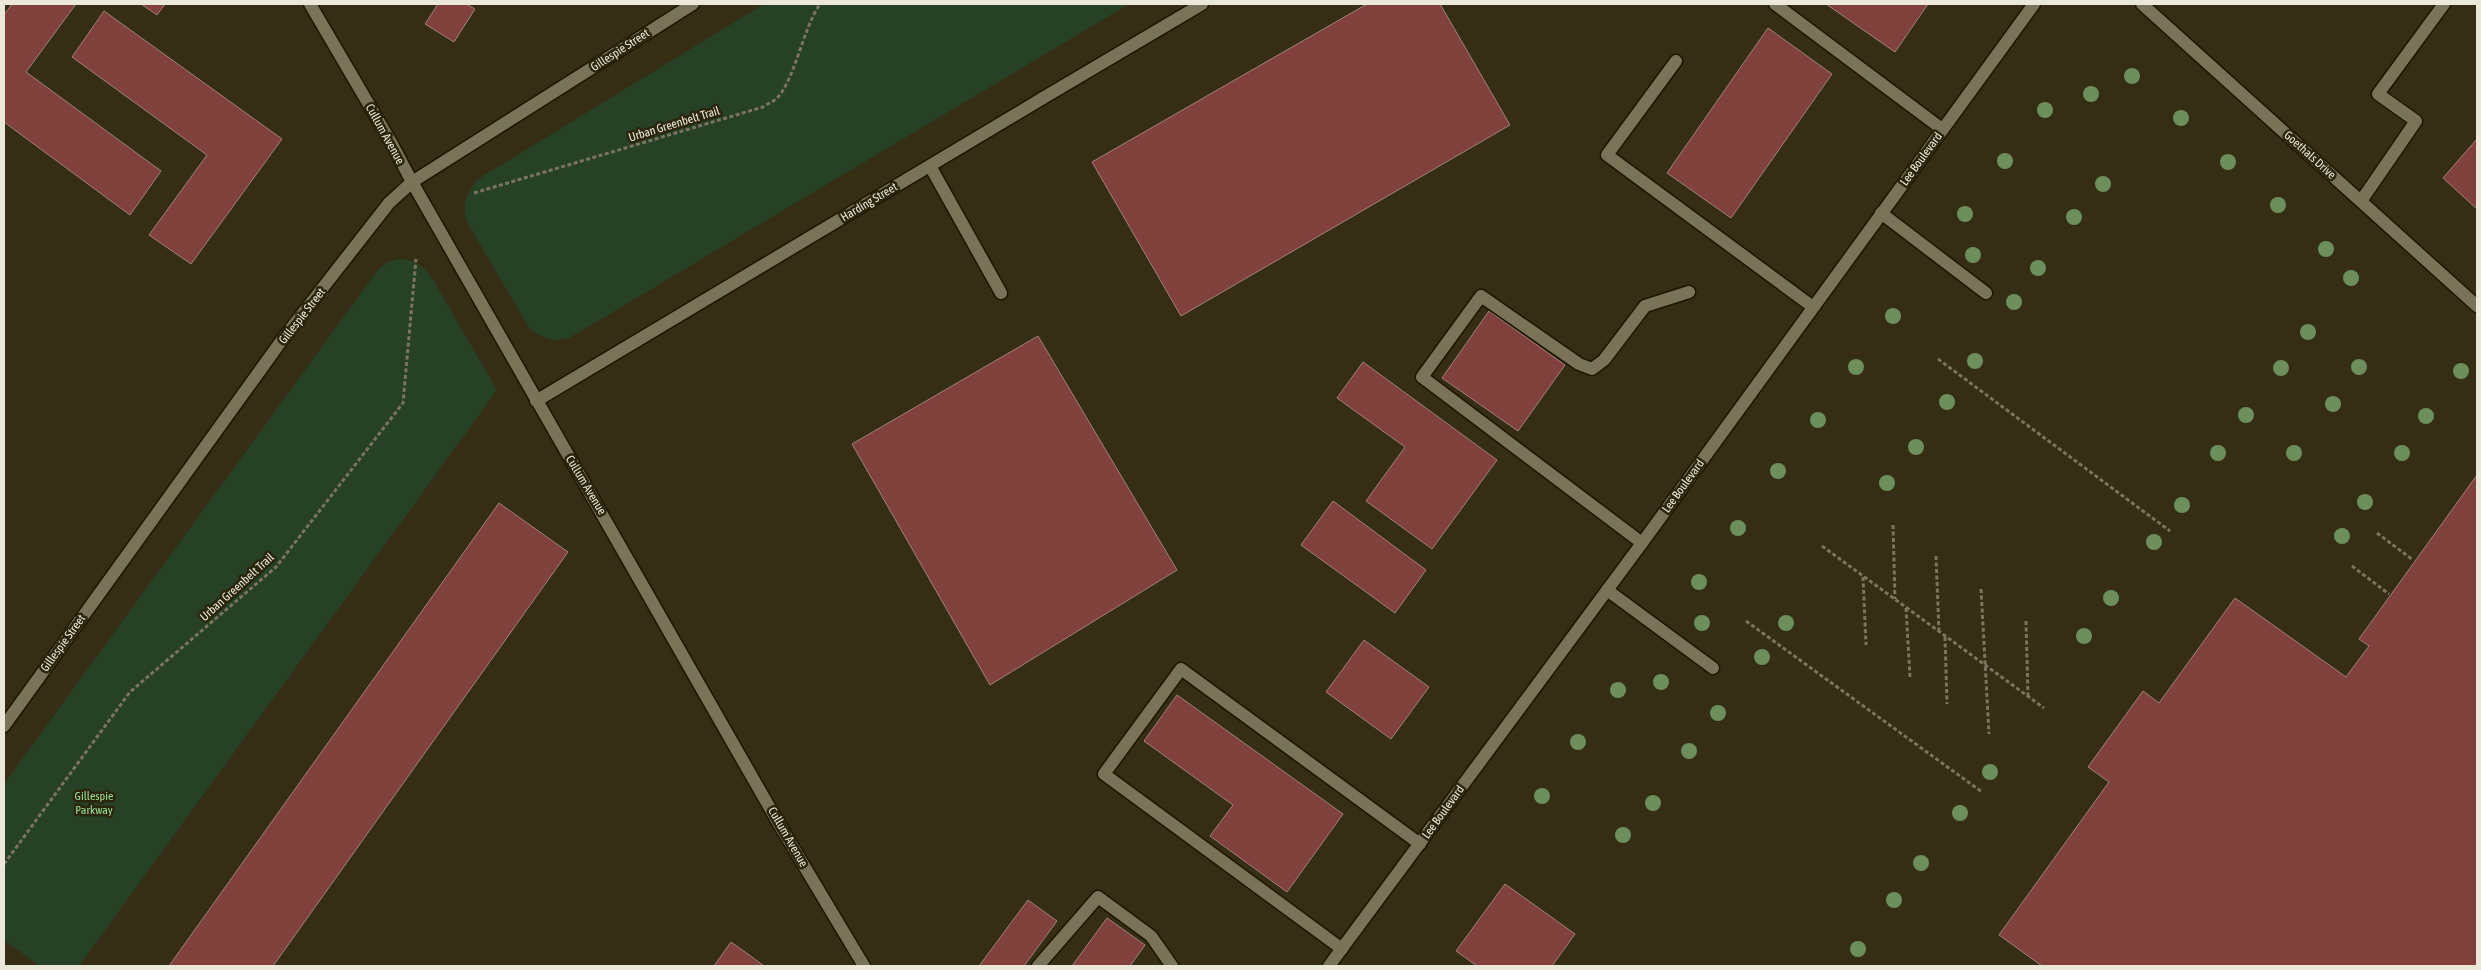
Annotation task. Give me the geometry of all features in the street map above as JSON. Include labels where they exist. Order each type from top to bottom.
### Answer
[{"type":"street","name":"Cullum Avenue","points":[[310,4],[392,144],[536,401],[615,534],[780,824],[864,966]]},
{"type":"street","name":"Gillespie Street","points":[[4,726],[282,340],[389,203],[412,182],[693,4]]},
{"type":"street","name":"Harding Street","points":[[536,401],[1202,4]]},
{"type":"street","points":[[1775,4],[1942,129]]},
{"type":"street","name":"Lee Boulevard","points":[[1329,966],[1642,543],[2034,4]]},
{"type":"street","name":"Goethals Drive","points":[[2142,4],[2477,306]]},
{"type":"street","points":[[2361,201],[2416,121],[2378,94],[2444,4]]},
{"type":"street","points":[[1676,60],[1607,155],[1813,307]]},
{"type":"street","points":[[930,166],[1002,293]]},
{"type":"street","points":[[1881,213],[1986,293]]},
{"type":"street","points":[[1642,543],[1422,377],[1481,296],[1579,364],[1592,369],[1604,360],[1644,306],[1689,292]]},
{"type":"street","points":[[1607,590],[1713,668]]},
{"type":"street","points":[[1342,949],[1104,774],[1181,669],[1420,844]]},
{"type":"street","points":[[1038,966],[1098,897],[1151,936],[1172,966]]},
{"type":"path","name":"Urban Greenbelt Trail","points":[[474,193],[763,107],[776,99],[785,86],[801,43],[820,4]]},
{"type":"path","name":"Urban Greenbelt Trail","points":[[4,864],[130,692],[276,567],[403,403],[416,259]]},
{"type":"path","points":[[1938,359],[2170,531]]},
{"type":"path","points":[[1893,526],[1895,599]]},
{"type":"path","points":[[2377,533],[2413,560]]},
{"type":"path","points":[[1822,546],[2044,708]]},
{"type":"path","points":[[1936,556],[1939,632]]},
{"type":"path","points":[[2352,566],[2388,594]]},
{"type":"path","points":[[1863,576],[1866,645]]},
{"type":"path","points":[[1981,589],[1989,734]]},
{"type":"path","points":[[1906,607],[1910,677]]},
{"type":"path","points":[[1746,621],[1982,792]]},
{"type":"path","points":[[2026,621],[2028,696]]},
{"type":"path","points":[[1945,636],[1948,704]]},
{"type":"green space","points":[[764,4],[1129,4],[571,337],[553,340],[537,334],[528,326],[467,222],[464,209],[465,202],[473,185],[483,176]]},
{"type":"green space","name":"Gillespie Parkway","points":[[397,259],[413,261],[429,274],[497,390],[79,966],[40,966],[4,940],[4,784],[377,271],[388,262]]},
{"type":"building","points":[[12,4],[76,4],[26,72],[161,171],[130,215],[4,122],[4,15]]},
{"type":"building","points":[[141,4],[165,4],[157,15]]},
{"type":"building","points":[[438,4],[466,4],[475,9],[454,42],[425,24]]},
{"type":"building","points":[[1367,4],[1440,4],[1510,125],[1181,316],[1092,162]]},
{"type":"building","points":[[1826,4],[1928,4],[1895,52]]},
{"type":"building","points":[[104,11],[282,139],[191,264],[149,235],[207,155],[72,57]]},
{"type":"building","points":[[1768,28],[1832,74],[1731,218],[1667,173]]},
{"type":"building","points":[[2477,139],[2477,209],[2443,178]]},
{"type":"building","points":[[1489,311],[1565,365],[1518,431],[1442,378]]},
{"type":"building","points":[[1038,336],[1177,570],[990,685],[852,444]]},
{"type":"building","points":[[1363,362],[1497,460],[1432,549],[1366,501],[1405,447],[1337,398]]},
{"type":"building","points":[[2477,475],[2477,966],[2042,966],[1999,935],[2109,782],[2088,767],[2143,691],[2159,703],[2235,598],[2346,677],[2369,646],[2359,639]]},
{"type":"building","points":[[1333,501],[1426,570],[1395,613],[1301,545]]},
{"type":"building","points":[[499,503],[568,552],[273,966],[169,966]]},
{"type":"building","points":[[1364,640],[1429,687],[1391,739],[1326,692]]},
{"type":"building","points":[[1177,695],[1343,814],[1287,892],[1210,836],[1233,805],[1144,741]]},
{"type":"building","points":[[1505,884],[1575,934],[1552,966],[1477,966],[1456,951]]},
{"type":"building","points":[[1028,900],[1057,921],[1024,966],[979,966]]},
{"type":"building","points":[[1107,918],[1145,945],[1130,966],[1072,966]]},
{"type":"building","points":[[731,942],[752,957],[764,966],[714,966]]}]
